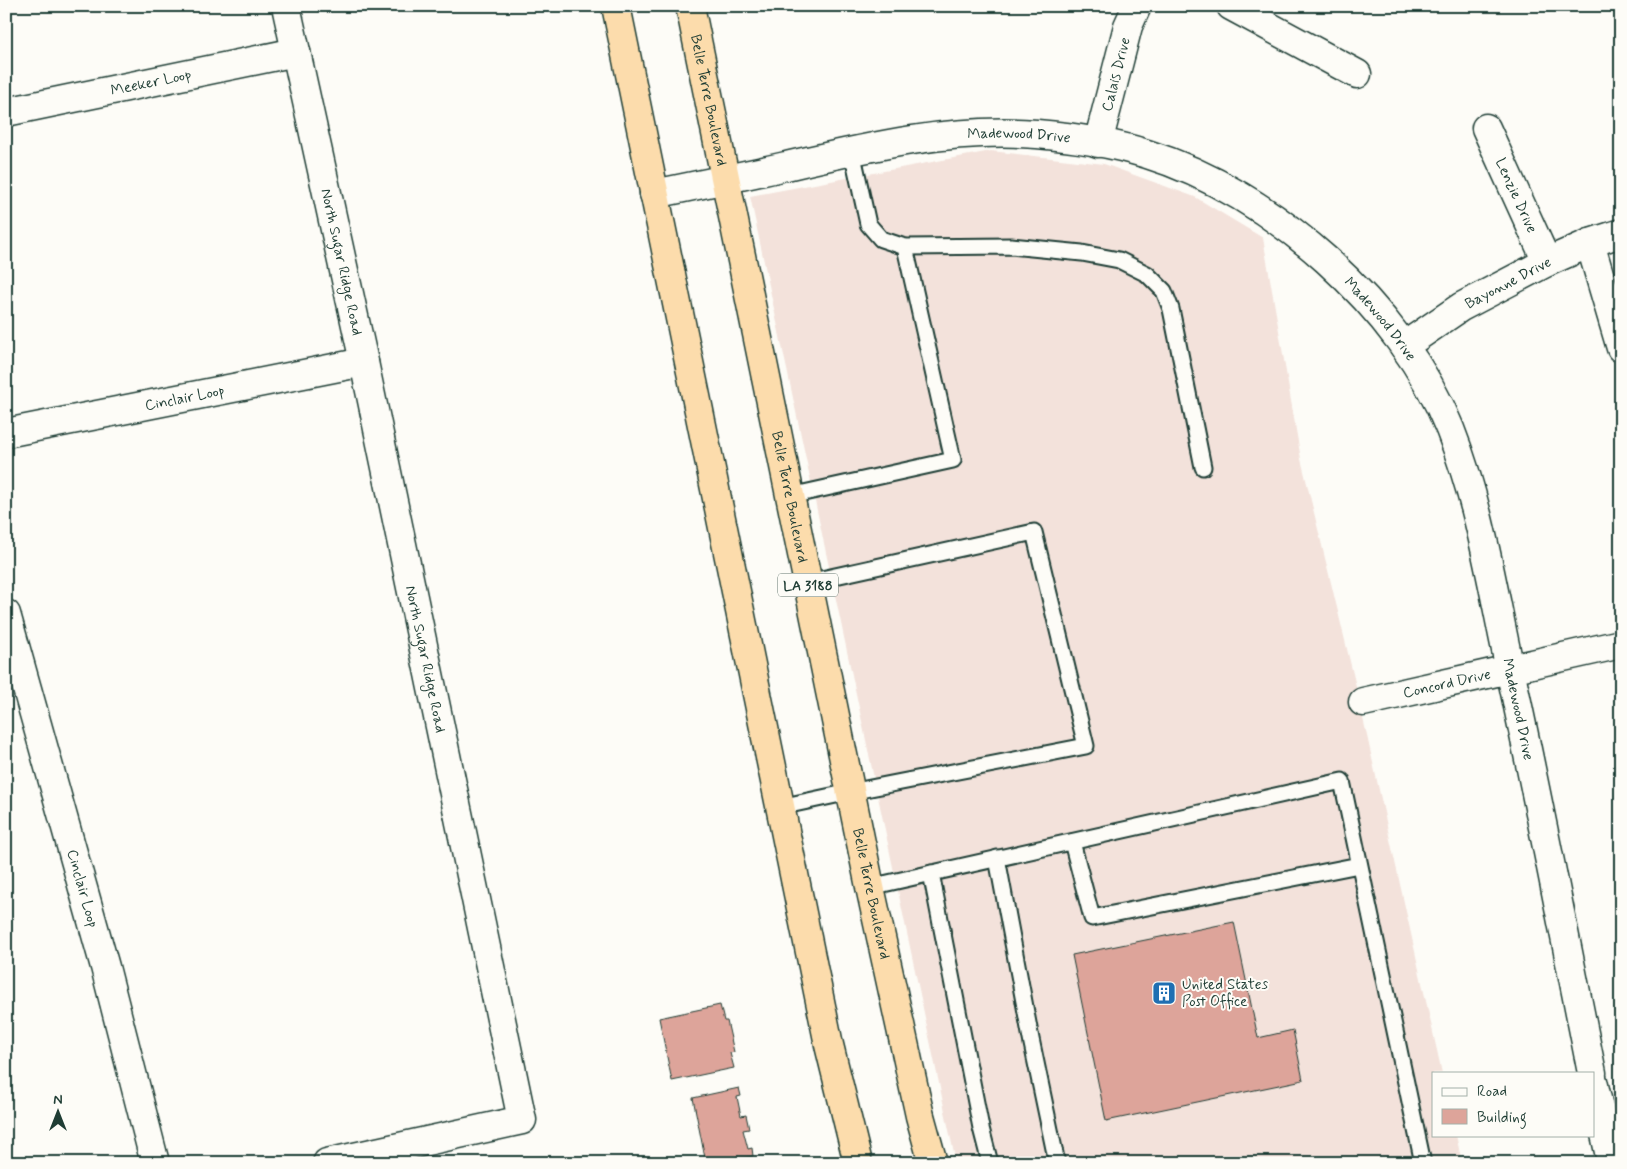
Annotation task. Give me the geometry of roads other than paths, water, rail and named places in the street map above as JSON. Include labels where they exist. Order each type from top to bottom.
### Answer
[{"type":"highway","points":[[616,6],[829,1045],[858,1163]]},
{"type":"highway","name":"Belle Terre Boulevard","points":[[690,6],[850,792],[920,1116],[933,1163]]},
{"type":"street","name":"North Sugar Ridge Road","points":[[286,6],[364,362],[522,1120],[331,1162]]},
{"type":"street","name":"Calais Drive","points":[[1098,142],[1128,26],[1137,6]]},
{"type":"street","points":[[1231,6],[1357,74]]},
{"type":"street","name":"Meeker Loop","points":[[6,112],[296,52]]},
{"type":"street","name":"Lenzie Drive","points":[[1486,128],[1547,262]]},
{"type":"street","name":"Madewood Drive","points":[[654,194],[852,151],[929,138],[985,133],[1037,134],[1098,142],[1147,154],[1194,172],[1255,205],[1301,238],[1335,268],[1372,305],[1404,346],[1428,382],[1450,428],[1470,486],[1532,771],[1592,1072]]},
{"type":"street","name":"Bayonne Drive","points":[[1404,346],[1461,307],[1547,262],[1590,243],[1621,233]]},
{"type":"street","points":[[1590,243],[1621,348]]},
{"type":"street","name":"Cinclair Loop","points":[[6,433],[364,362]]},
{"type":"street","name":"Cinclair Loop","points":[[6,614],[105,968],[155,1163]]},
{"type":"street","name":"Concord Drive","points":[[1363,702],[1621,644]]},
{"type":"street","points":[[1594,1085],[1609,1152],[1614,1163]]},
{"type":"lane","points":[[852,151],[868,224],[881,239],[905,247],[1011,246],[1082,253],[1119,260],[1147,274],[1164,291],[1172,309],[1203,467]]},
{"type":"lane","points":[[790,496],[954,460],[905,247]]},
{"type":"lane","points":[[780,808],[850,792],[1086,746],[1034,532],[808,582]]},
{"type":"lane","points":[[870,887],[1342,781],[1424,1163]]},
{"type":"lane","points":[[1072,842],[1092,918],[1360,865]]},
{"type":"lane","points":[[997,858],[1031,1039],[1057,1163]]},
{"type":"lane","points":[[931,873],[981,1128],[990,1163]]},
{"type":"place","name":"United States Post Office","points":[[1164,993]]}]
